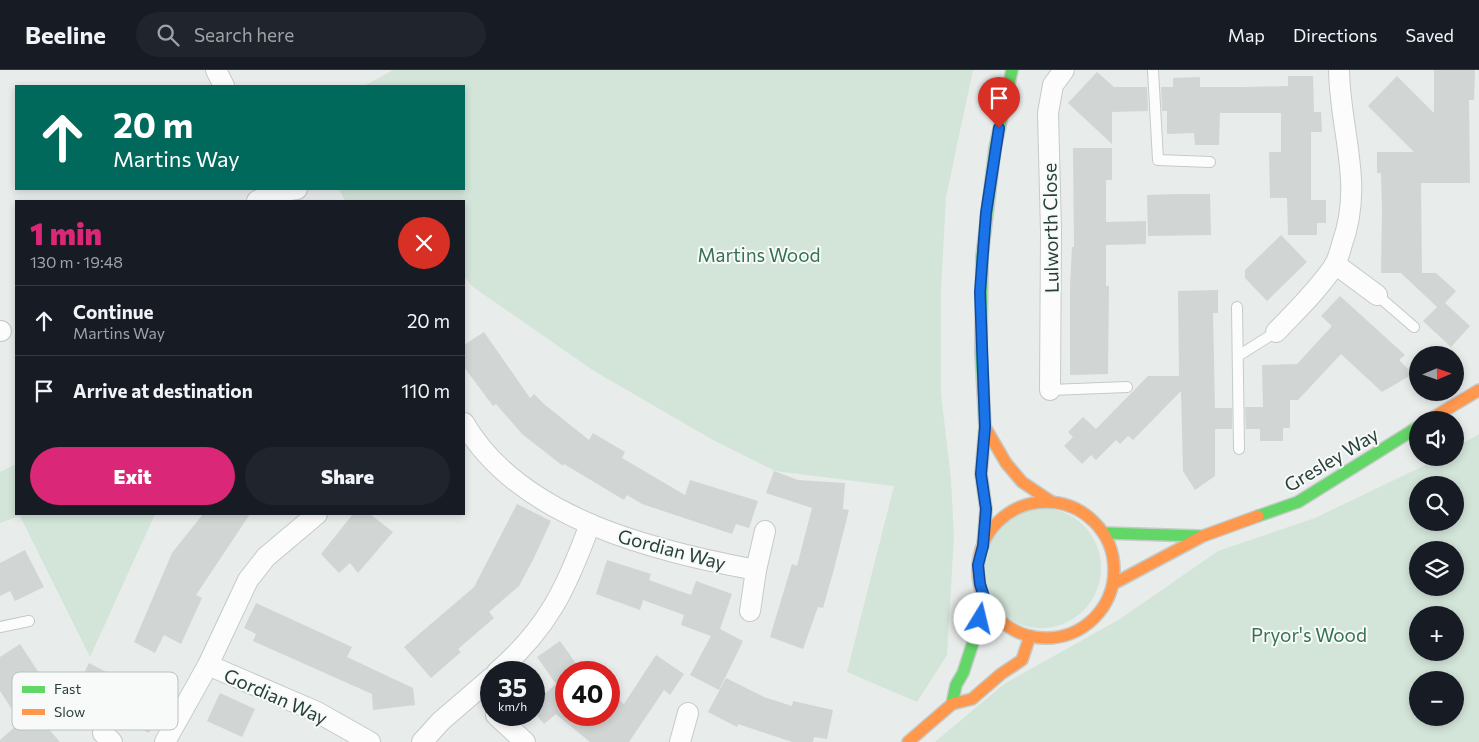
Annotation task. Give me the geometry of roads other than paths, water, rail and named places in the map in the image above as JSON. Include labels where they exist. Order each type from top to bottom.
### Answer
[{"type":"street","points":[[216,70],[224,85]]},
{"type":"street","points":[[983,546],[994,526],[1011,512],[1032,503],[1052,502],[1072,507],[1090,518],[1104,533],[1111,549],[1114,566],[1113,584],[1106,604],[1091,621],[1073,633],[1052,638],[1030,636],[1012,629],[998,618],[986,603],[980,584],[978,565],[983,546],[986,509],[981,474],[985,427],[981,352],[982,256],[995,148],[1012,70]]},
{"type":"street","name":"Lulworth Close","points":[[1050,390],[1051,232],[1048,113],[1053,85],[1064,70]]},
{"type":"street","points":[[1276,332],[1319,286],[1335,264],[1351,212],[1353,188],[1341,107],[1339,70]]},
{"type":"street","points":[[259,200],[275,190]]},
{"type":"street","points":[[1335,264],[1377,295]]},
{"type":"street","points":[[1444,411],[1479,390]]},
{"type":"street","name":"Gordian Way","points":[[465,426],[472,438],[495,464],[534,493],[590,524],[640,544],[693,558],[756,570]]},
{"type":"street","points":[[985,427],[1006,463],[1022,482],[1052,502]]},
{"type":"street","name":"Gresley Way","points":[[1113,584],[1203,536],[1298,502],[1409,433]]},
{"type":"street","name":"Gordian Way","points":[[178,719],[208,665],[248,580],[266,557],[311,515]]},
{"type":"street","points":[[508,661],[533,637],[554,608],[572,574],[590,524]]},
{"type":"street","points":[[750,611],[756,570],[765,530]]},
{"type":"street","name":"Gresley Way","points":[[1104,533],[1150,534],[1172,537],[1203,536]]},
{"type":"street","points":[[952,704],[956,685],[965,665],[986,603]]},
{"type":"street","points":[[908,742],[952,704],[972,699],[1000,674],[1022,660],[1030,636]]},
{"type":"street","name":"Gordian Way","points":[[208,665],[317,712],[370,742]]},
{"type":"street","points":[[422,742],[441,721],[480,687]]},
{"type":"street","points":[[680,742],[688,713]]},
{"type":"street","points":[[508,726],[525,742]]},
{"type":"street","name":"Gordian Way","points":[[165,742],[172,730]]},
{"type":"lane","points":[[1153,70],[1158,160],[1210,162]]},
{"type":"lane","points":[[1377,295],[1414,327]]},
{"type":"lane","points":[[1237,307],[1239,449]]},
{"type":"lane","points":[[1238,356],[1276,332]]},
{"type":"lane","points":[[1050,390],[1127,387]]},
{"type":"lane","points":[[0,627],[29,621]]},
{"type":"park label","name":"Martins Wood","points":[[759,254]]},
{"type":"park label","name":"Pryor's Wood","points":[[1309,634]]}]
